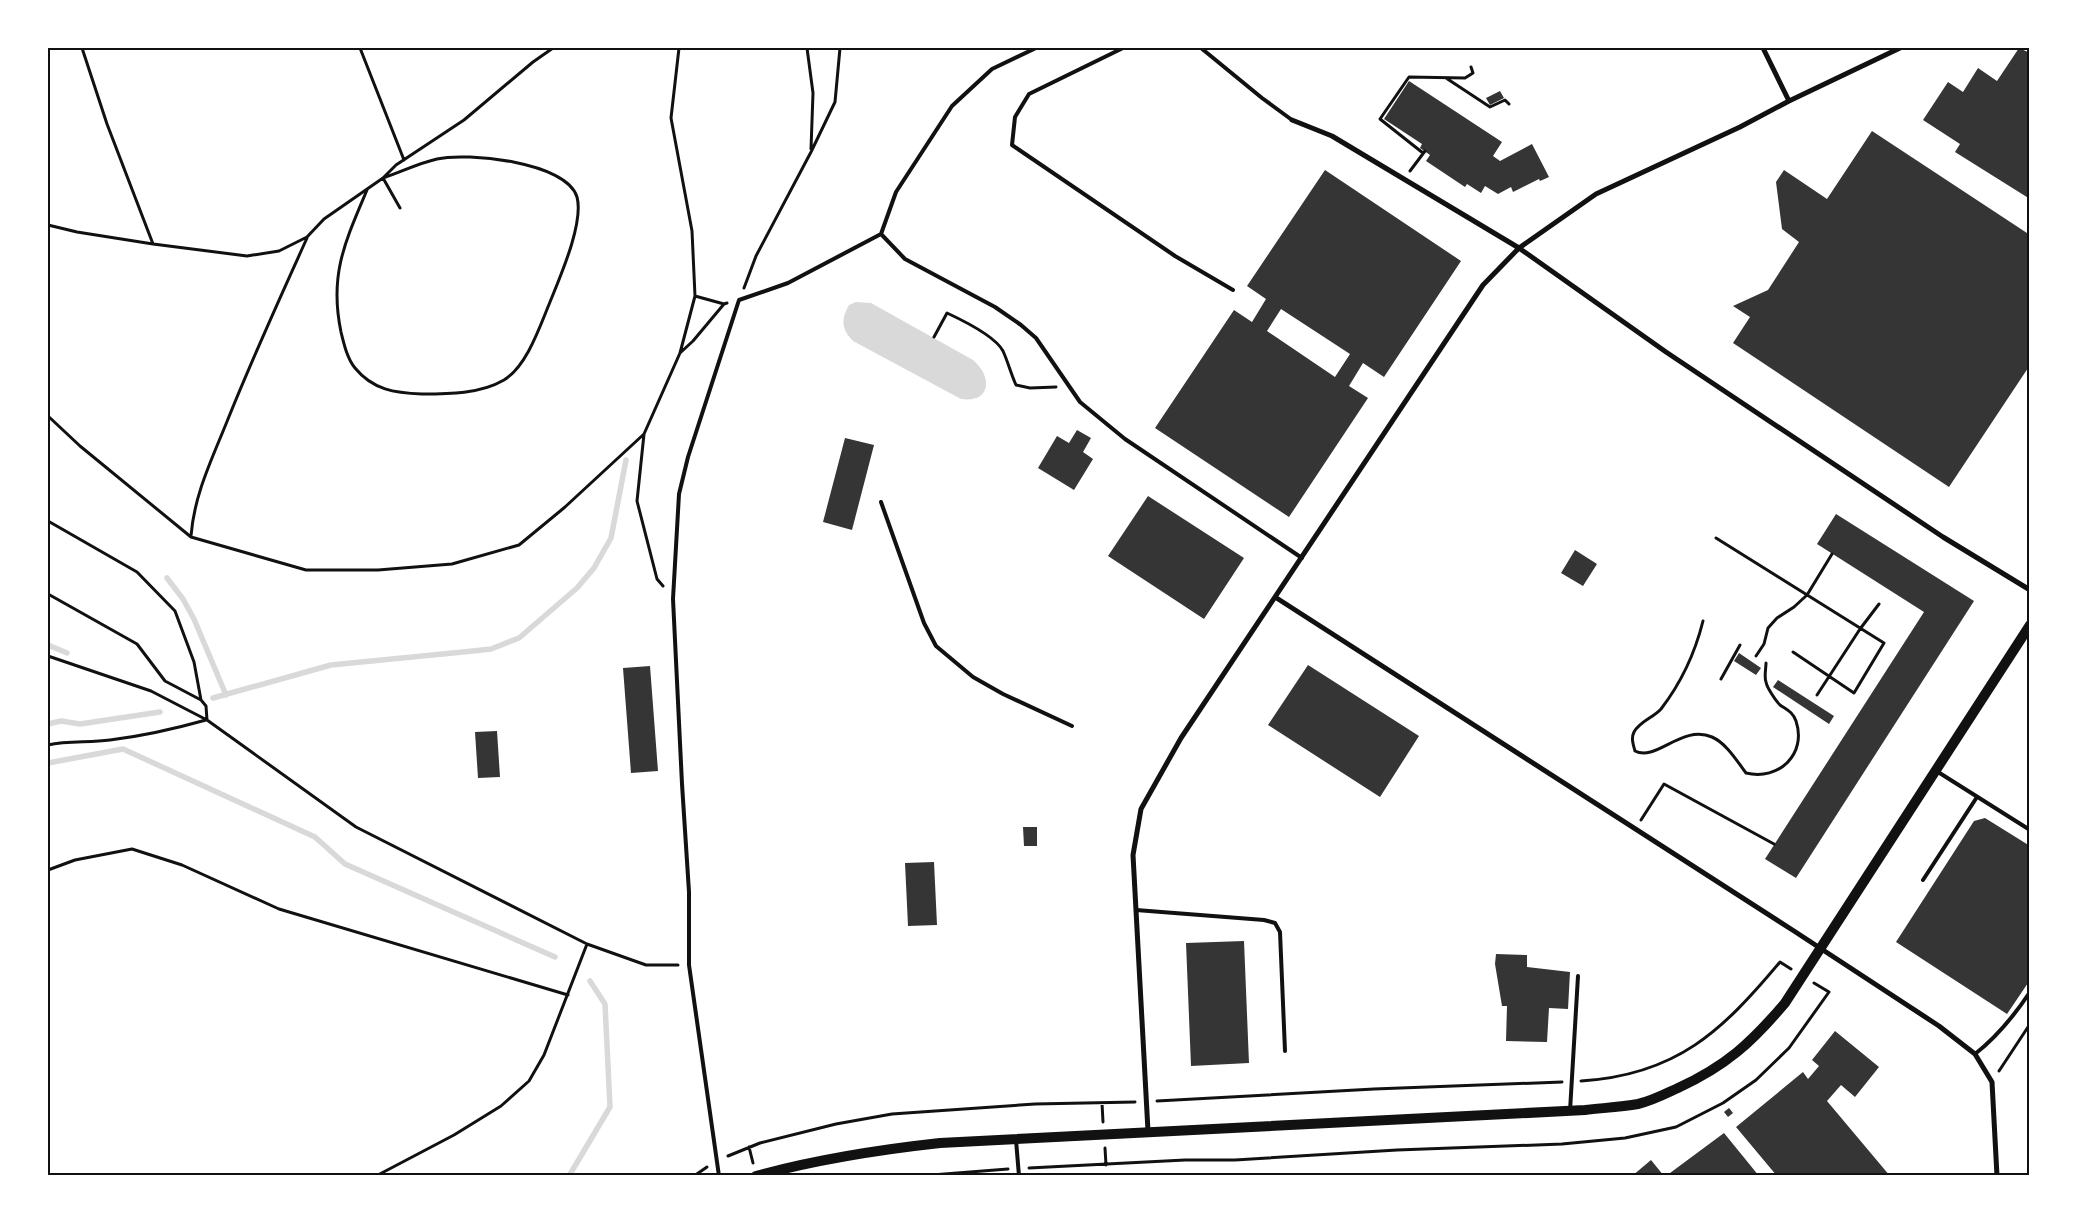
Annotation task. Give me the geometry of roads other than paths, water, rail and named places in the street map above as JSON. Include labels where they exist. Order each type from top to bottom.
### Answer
[{"type":"main road","points":[[756,1176],[808,1162],[866,1151],[940,1143],[1570,1111],[1639,1104],[1660,1096],[1700,1078],[1735,1056],[1764,1028],[1785,1003],[2030,625]]},
{"type":"street","points":[[1763,48],[1789,101]]},
{"type":"street","points":[[1148,1132],[1133,855],[1141,810],[1181,738],[1483,285],[1519,248],[1596,194],[1900,48]]},
{"type":"street","points":[[1292,120],[1332,136],[1519,248],[1666,352],[1943,536],[2030,590]]},
{"type":"street","points":[[1275,597],[1939,1026],[1975,1054],[1992,1082],[1997,1176]]},
{"type":"lane","points":[[720,1176],[689,965],[689,892],[673,599],[679,494],[688,457],[739,300],[788,283],[881,234],[896,192],[952,106],[992,69],[1036,48]]},
{"type":"lane","points":[[1123,48],[1030,94],[1015,117],[1012,145],[1175,256],[1233,290]]},
{"type":"lane","points":[[1201,48],[1292,120]]},
{"type":"lane","points":[[881,234],[905,259],[995,307],[1021,325],[1036,338],[1080,402],[1125,439],[1302,558]]},
{"type":"lane","points":[[881,502],[924,623],[936,646],[973,677],[1003,694],[1072,726]]},
{"type":"lane","points":[[1936,770],[2030,830]]},
{"type":"lane","points":[[1923,880],[1977,797]]},
{"type":"lane","points":[[1136,910],[1264,920],[1274,923],[1280,932],[1285,1051]]},
{"type":"lane","points":[[1570,1111],[1578,976]]},
{"type":"lane","points":[[1975,1054],[1992,1041],[2012,1019],[2030,992]]},
{"type":"lane","points":[[1016,1138],[1019,1176]]},
{"type":"waterway","points":[[213,698],[331,665],[491,649],[519,638],[577,588],[594,568],[611,538],[626,460]]},
{"type":"waterway","points":[[167,578],[183,599],[194,619],[226,695]]},
{"type":"waterway","points":[[48,645],[67,653]]},
{"type":"waterway","points":[[48,724],[61,721],[80,724],[160,712]]},
{"type":"waterway","points":[[48,763],[123,749],[315,837],[345,864],[555,957]]},
{"type":"waterway","points":[[569,1176],[610,1107],[605,1004],[590,981]]}]
